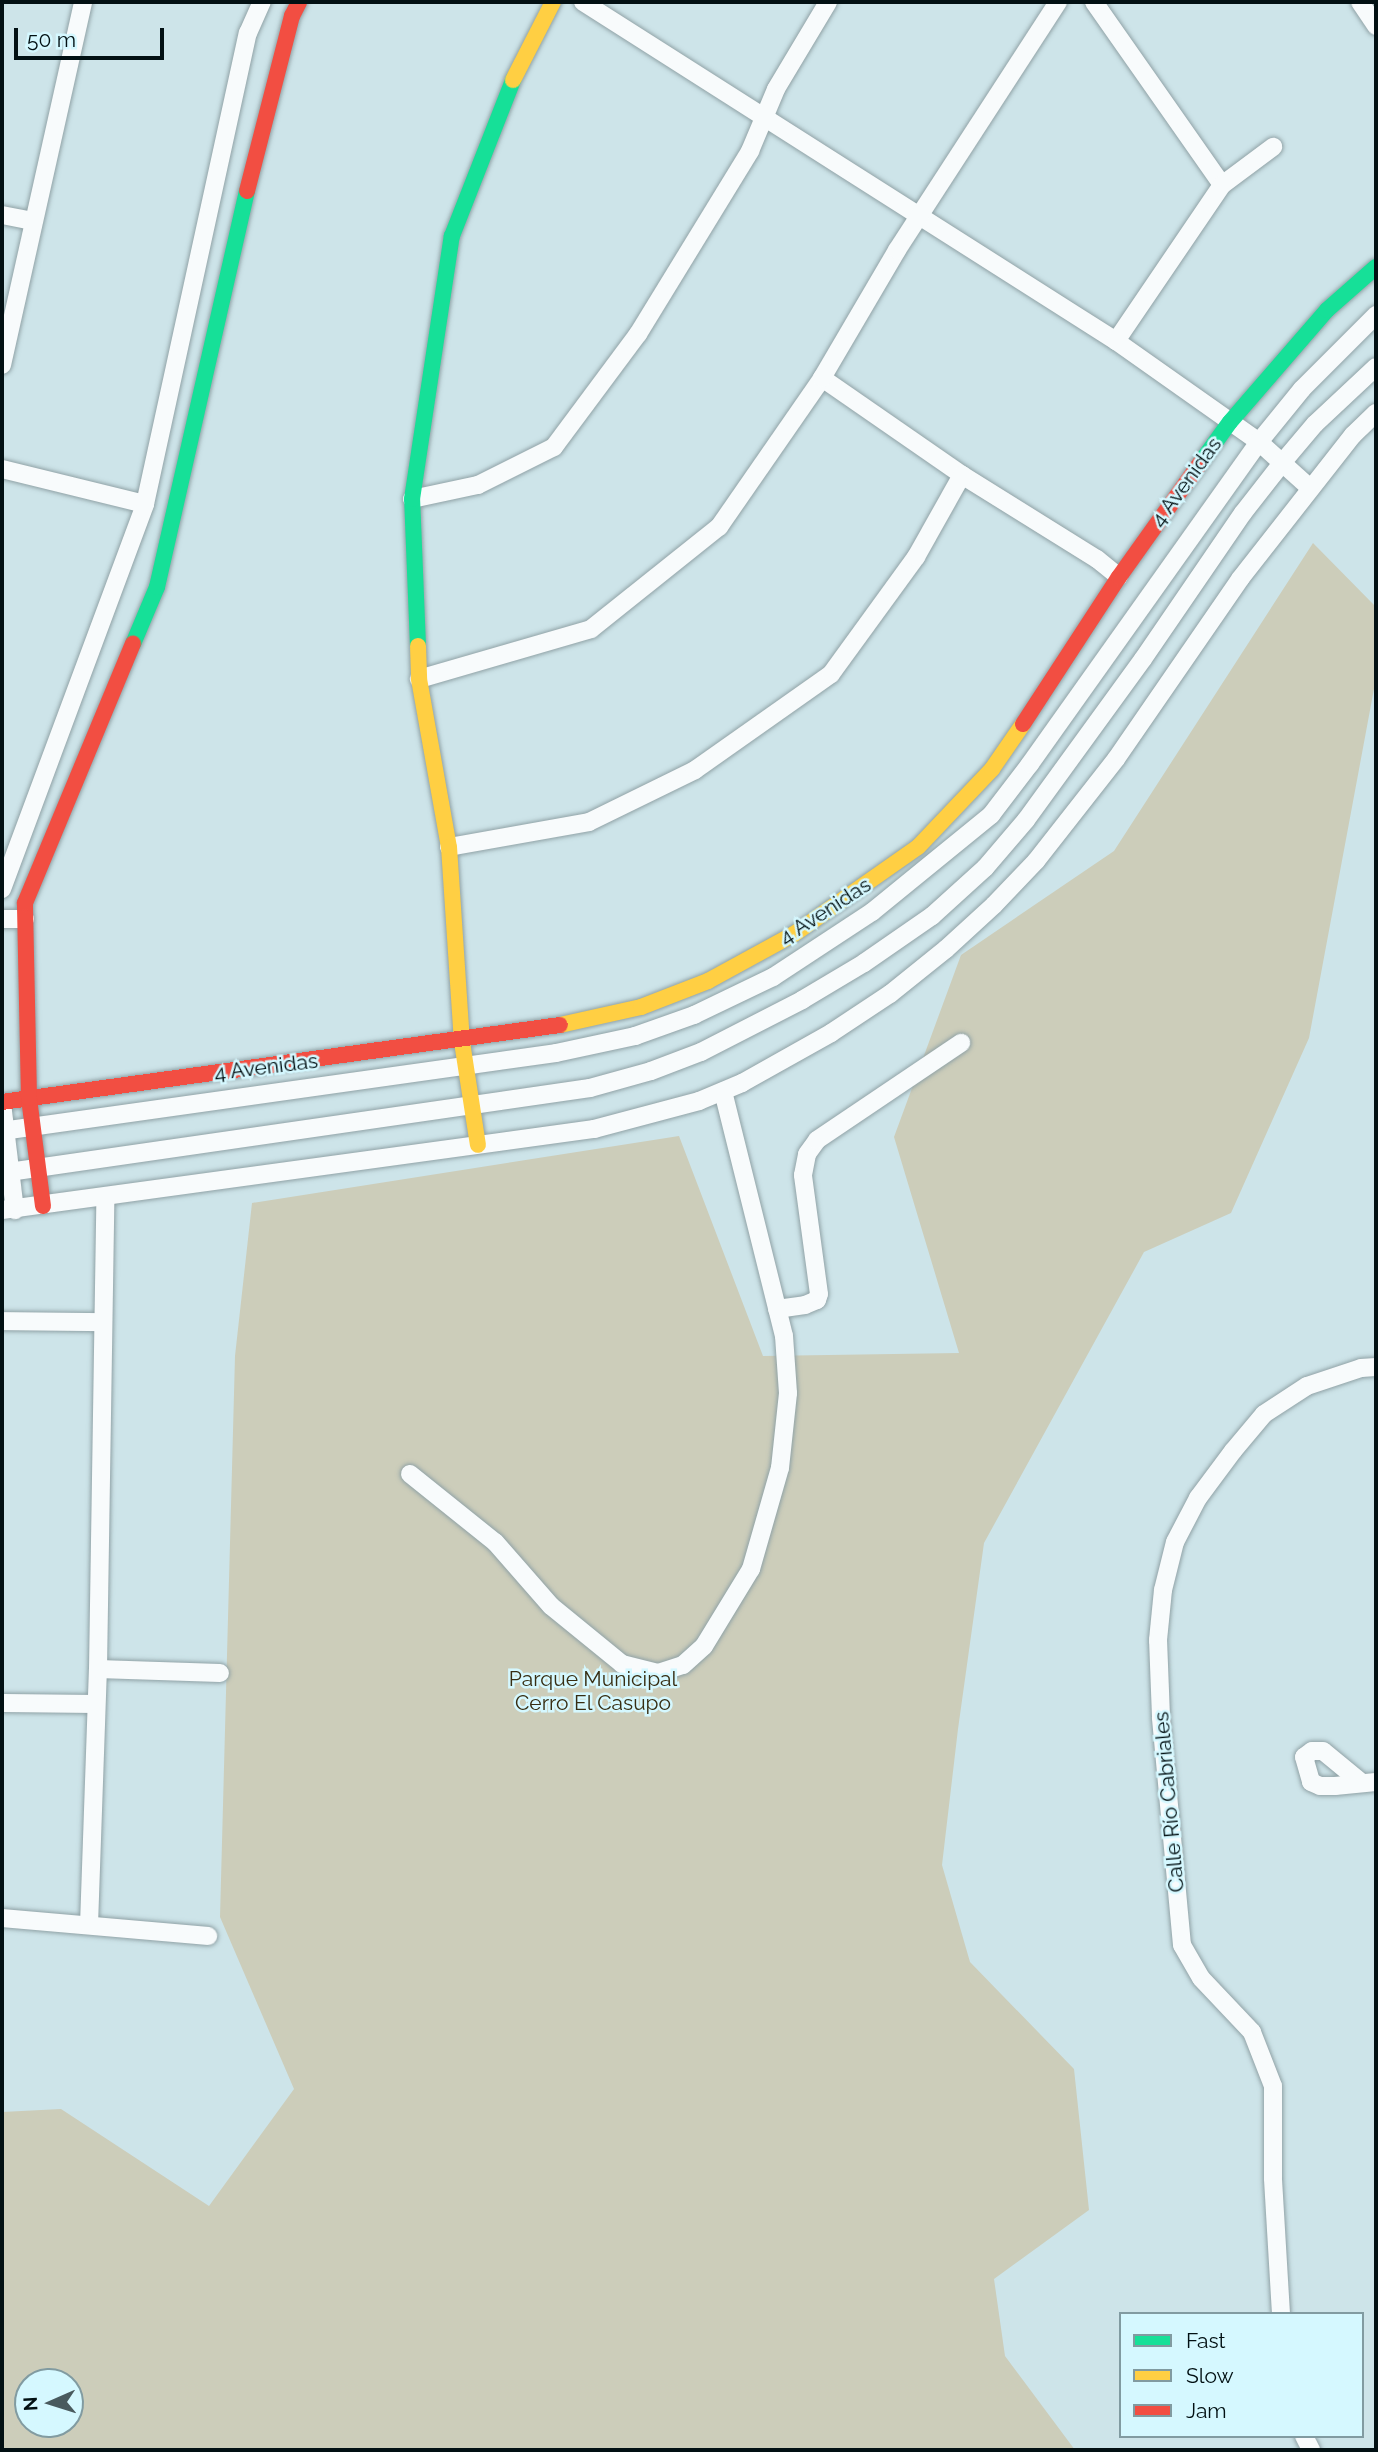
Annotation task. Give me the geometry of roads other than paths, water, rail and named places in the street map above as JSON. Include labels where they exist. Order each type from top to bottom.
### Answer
[{"type":"street","points":[[2,365],[83,2]]},
{"type":"street","points":[[2,889],[145,504],[248,33],[262,2]]},
{"type":"street","points":[[43,1206],[29,1098],[25,903],[157,587],[243,205],[292,16],[299,2]]},
{"type":"street","points":[[478,1145],[462,1042],[449,847],[419,679],[412,499],[452,236],[510,86],[553,2]]},
{"type":"street","points":[[583,2],[765,115],[919,219],[1116,341],[1259,442],[1310,488]]},
{"type":"street","points":[[412,499],[478,485],[554,446],[638,334],[750,151],[776,89],[828,2]]},
{"type":"street","points":[[419,679],[591,629],[719,527],[821,378],[1058,2]]},
{"type":"street","points":[[1094,2],[1222,186]]},
{"type":"street","points":[[1360,2],[1376,26]]},
{"type":"street","points":[[1116,341],[1222,186],[1273,146]]},
{"type":"street","points":[[2,215],[33,221]]},
{"type":"street","name":"4 Avenidas","points":[[2,1103],[462,1042],[641,1007],[708,981],[794,934],[918,847],[992,769],[1051,684],[1119,577],[1230,422],[1326,310],[1376,267]]},
{"type":"street","name":"4 Avenidas","points":[[4,1131],[466,1068],[556,1053],[635,1035],[694,1015],[773,977],[872,912],[926,871],[991,815],[1259,442],[1302,390],[1376,315]]},
{"type":"street","points":[[6,1173],[590,1088],[651,1071],[701,1052],[802,1000],[864,963],[932,916],[985,868],[1026,820],[1143,659],[1243,513],[1282,463],[1315,424],[1376,367]]},
{"type":"street","points":[[821,378],[962,475],[1097,559],[1119,577]]},
{"type":"street","points":[[2,1103],[8,1210],[594,1129],[664,1112],[723,1091],[831,1033],[890,995],[994,905],[1036,862],[1116,759],[1202,630],[1310,488],[1353,435],[1376,413]]},
{"type":"street","points":[[2,469],[145,504]]},
{"type":"street","points":[[449,847],[589,822],[695,770],[831,674],[916,556],[962,475]]},
{"type":"street","points":[[2,919],[25,919]]},
{"type":"street","points":[[777,1309],[805,1305],[817,1300],[819,1294],[803,1175],[807,1154],[817,1140],[961,1043]]},
{"type":"street","points":[[410,1474],[495,1542],[551,1606],[622,1664],[658,1673],[683,1665],[704,1646],[751,1569],[780,1468],[788,1392],[784,1336],[723,1091]]},
{"type":"street","points":[[89,1925],[98,1669],[101,1322],[105,1198]]},
{"type":"street","points":[[2,1321],[101,1322]]},
{"type":"street","name":"Calle Río Cabriales","points":[[1281,2312],[1273,2178],[1273,2086],[1252,2032],[1202,1978],[1182,1945],[1161,1717],[1158,1640],[1163,1590],[1175,1542],[1198,1498],[1264,1414],[1307,1386],[1361,1368],[1376,1367]]},
{"type":"street","points":[[98,1669],[220,1673]]},
{"type":"street","points":[[4,1703],[96,1704]]},
{"type":"street","points":[[2,1918],[208,1936]]},
{"type":"park label","name":"Parque Municipal Cerro El Casupo","points":[[593,1691]]}]
